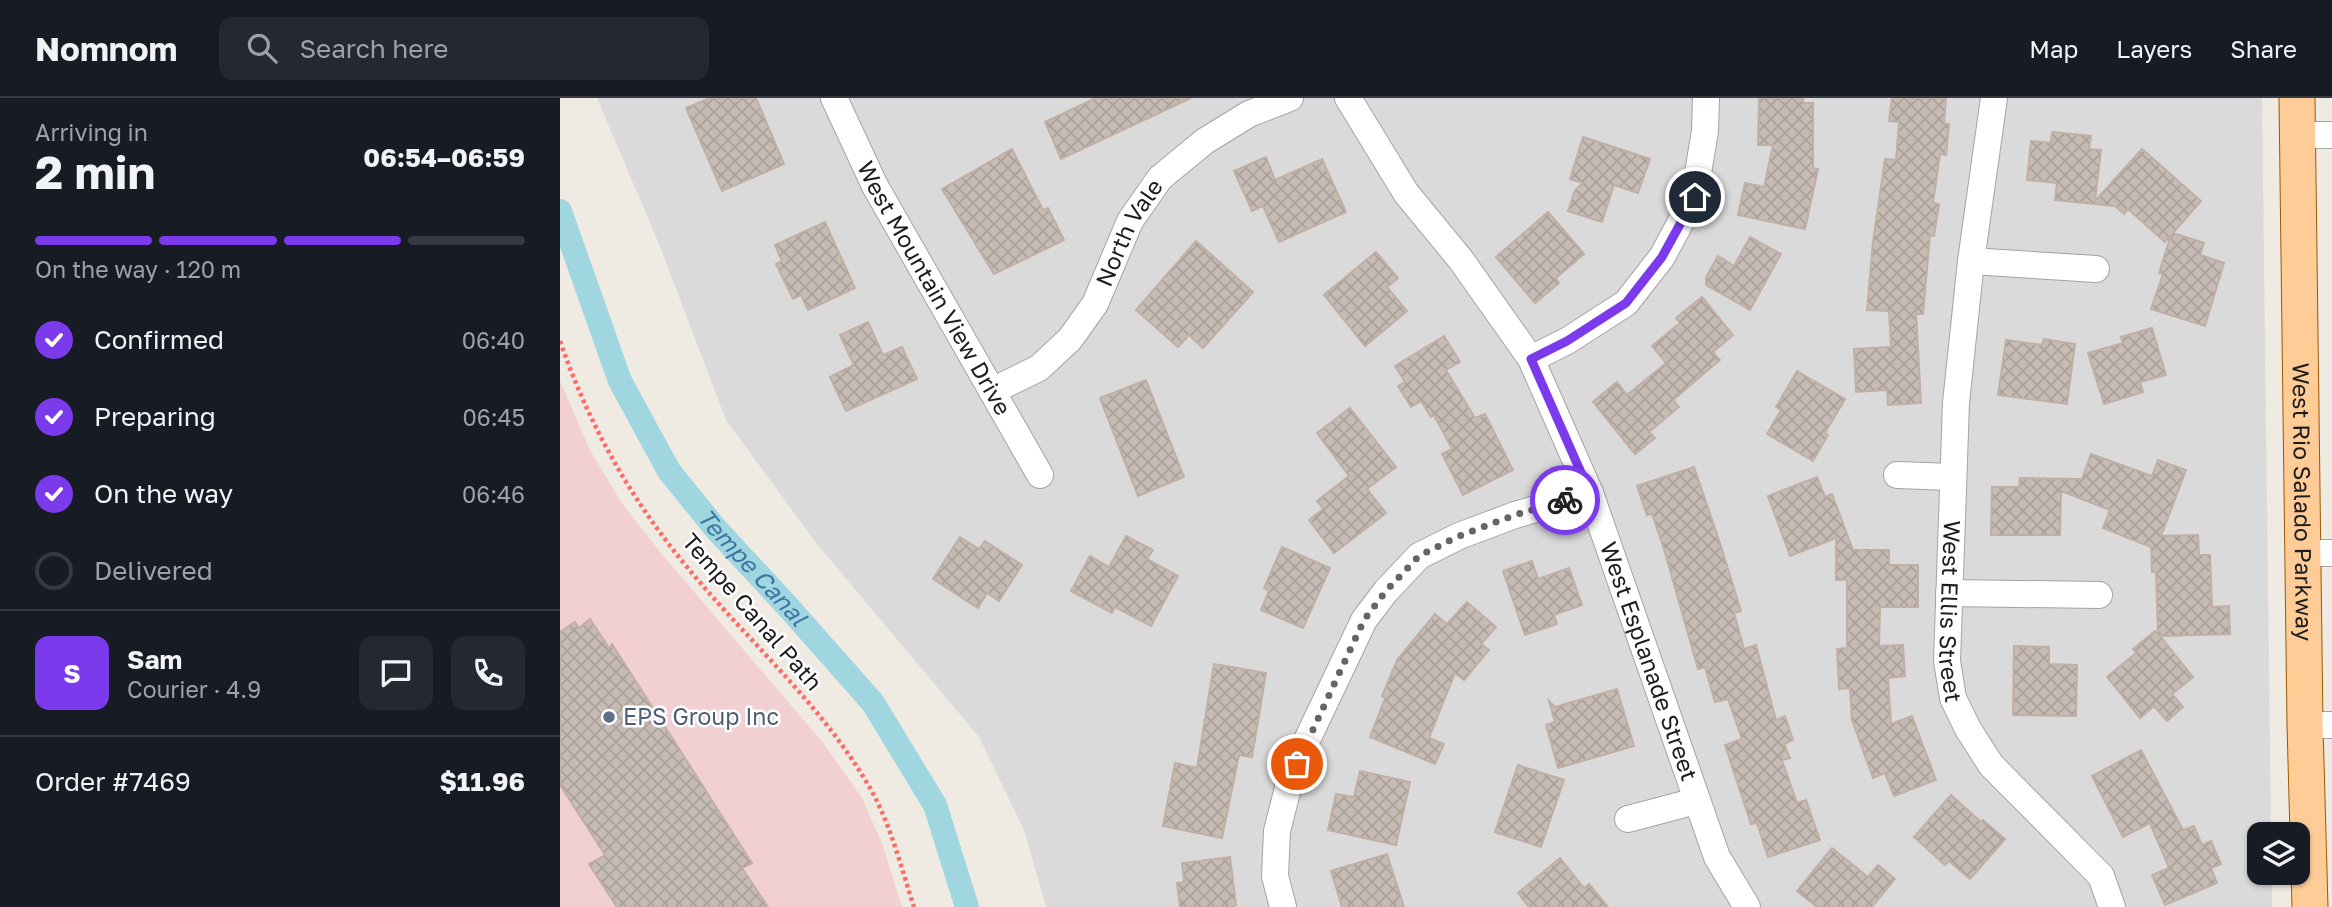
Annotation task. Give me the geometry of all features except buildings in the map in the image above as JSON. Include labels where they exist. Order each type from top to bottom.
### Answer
[{"type":"main road","name":"West Rio Salado Parkway","points":[[2297,98],[2317,553],[2317,886]]},
{"type":"street","name":"West Mountain View Drive","points":[[834,98],[874,186],[1040,475]]},
{"type":"street","name":"North Vale","points":[[992,391],[1039,368],[1070,339],[1095,304],[1130,221],[1160,178],[1205,141],[1250,114],[1290,98]]},
{"type":"street","name":"West Esplanade Street","points":[[1348,98],[1406,193],[1461,260],[1531,359],[1590,493],[1717,858],[1747,907]]},
{"type":"street","points":[[1531,359],[1567,341],[1626,303],[1662,257],[1695,197],[1705,131],[1706,98]]},
{"type":"street","name":"West Ellis Street","points":[[1994,98],[1971,261],[1956,403],[1947,661],[1953,698],[1968,729],[1991,765],[2101,876],[2112,907]]},
{"type":"street","points":[[2297,135],[2332,135]]},
{"type":"street","points":[[1971,261],[2096,269]]},
{"type":"street","points":[[1897,475],[1952,477]]},
{"type":"street","points":[[1283,907],[1275,876],[1277,831],[1288,788],[1307,740],[1364,620],[1386,591],[1419,556],[1492,523],[1590,493]]},
{"type":"street","points":[[1949,593],[2099,595]]},
{"type":"street","points":[[1628,819],[1696,801]]},
{"type":"path","name":"Tempe Canal Path","points":[[560,341],[603,444],[634,498],[687,567],[830,727],[866,780],[891,835],[914,907]]},
{"type":"shaded area","points":[[597,98],[2262,98],[2271,822],[2247,822],[2247,885],[2272,885],[2272,907],[1046,907],[1024,830],[979,737],[817,544],[726,420],[659,244]]},
{"type":"shaded area","points":[[560,381],[590,450],[621,502],[661,553],[824,744],[862,798],[882,843],[902,907],[560,907]]},
{"type":"waterway","name":"Tempe Canal","points":[[560,211],[620,381],[669,471],[715,528],[873,703],[935,805],[967,907]]},
{"type":"way so far","points":[[1297,764],[1364,620],[1386,591],[1419,556],[1459,536],[1565,500]]},
{"type":"place","name":"EPS Group Inc","points":[[609,717]]},
{"type":"route","points":[[1565,500],[1590,493],[1531,359],[1567,341],[1626,303],[1662,257],[1695,197]]}]
